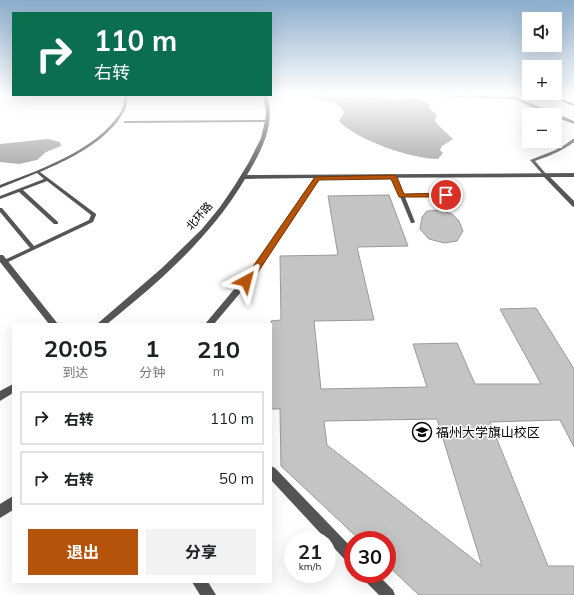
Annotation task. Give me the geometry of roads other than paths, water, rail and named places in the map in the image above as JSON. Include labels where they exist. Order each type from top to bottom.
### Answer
[{"type":"street","name":"北环路","points":[[102,323],[135,297],[184,251],[220,211],[244,177],[260,147],[268,122]]},
{"type":"street","points":[[244,177],[317,178],[574,175]]},
{"type":"street","points":[[546,176],[574,205]]},
{"type":"street","points":[[210,323],[255,270],[317,178]]},
{"type":"street","points":[[2,260],[53,323]]},
{"type":"street","points":[[0,397],[12,389]]},
{"type":"street","points":[[272,473],[344,549]]},
{"type":"street","points":[[0,512],[12,503]]},
{"type":"street","points":[[200,583],[210,595]]},
{"type":"street","points":[[377,583],[388,595]]},
{"type":"lane","points":[[0,187],[38,172],[80,150],[100,136],[114,122]]},
{"type":"lane","points":[[125,122],[158,122]]},
{"type":"lane","points":[[546,176],[532,160],[566,147],[574,140]]},
{"type":"lane","points":[[2,260],[33,248],[91,221],[94,215],[38,172]]},
{"type":"lane","points":[[394,177],[412,222]]},
{"type":"lane","points":[[0,198],[48,179]]},
{"type":"lane","points":[[20,190],[56,223]]},
{"type":"lane","points":[[402,196],[446,195]]},
{"type":"lane","points":[[0,210],[33,248]]},
{"type":"place","name":"福州大学旗山校区","points":[[422,432]]}]
